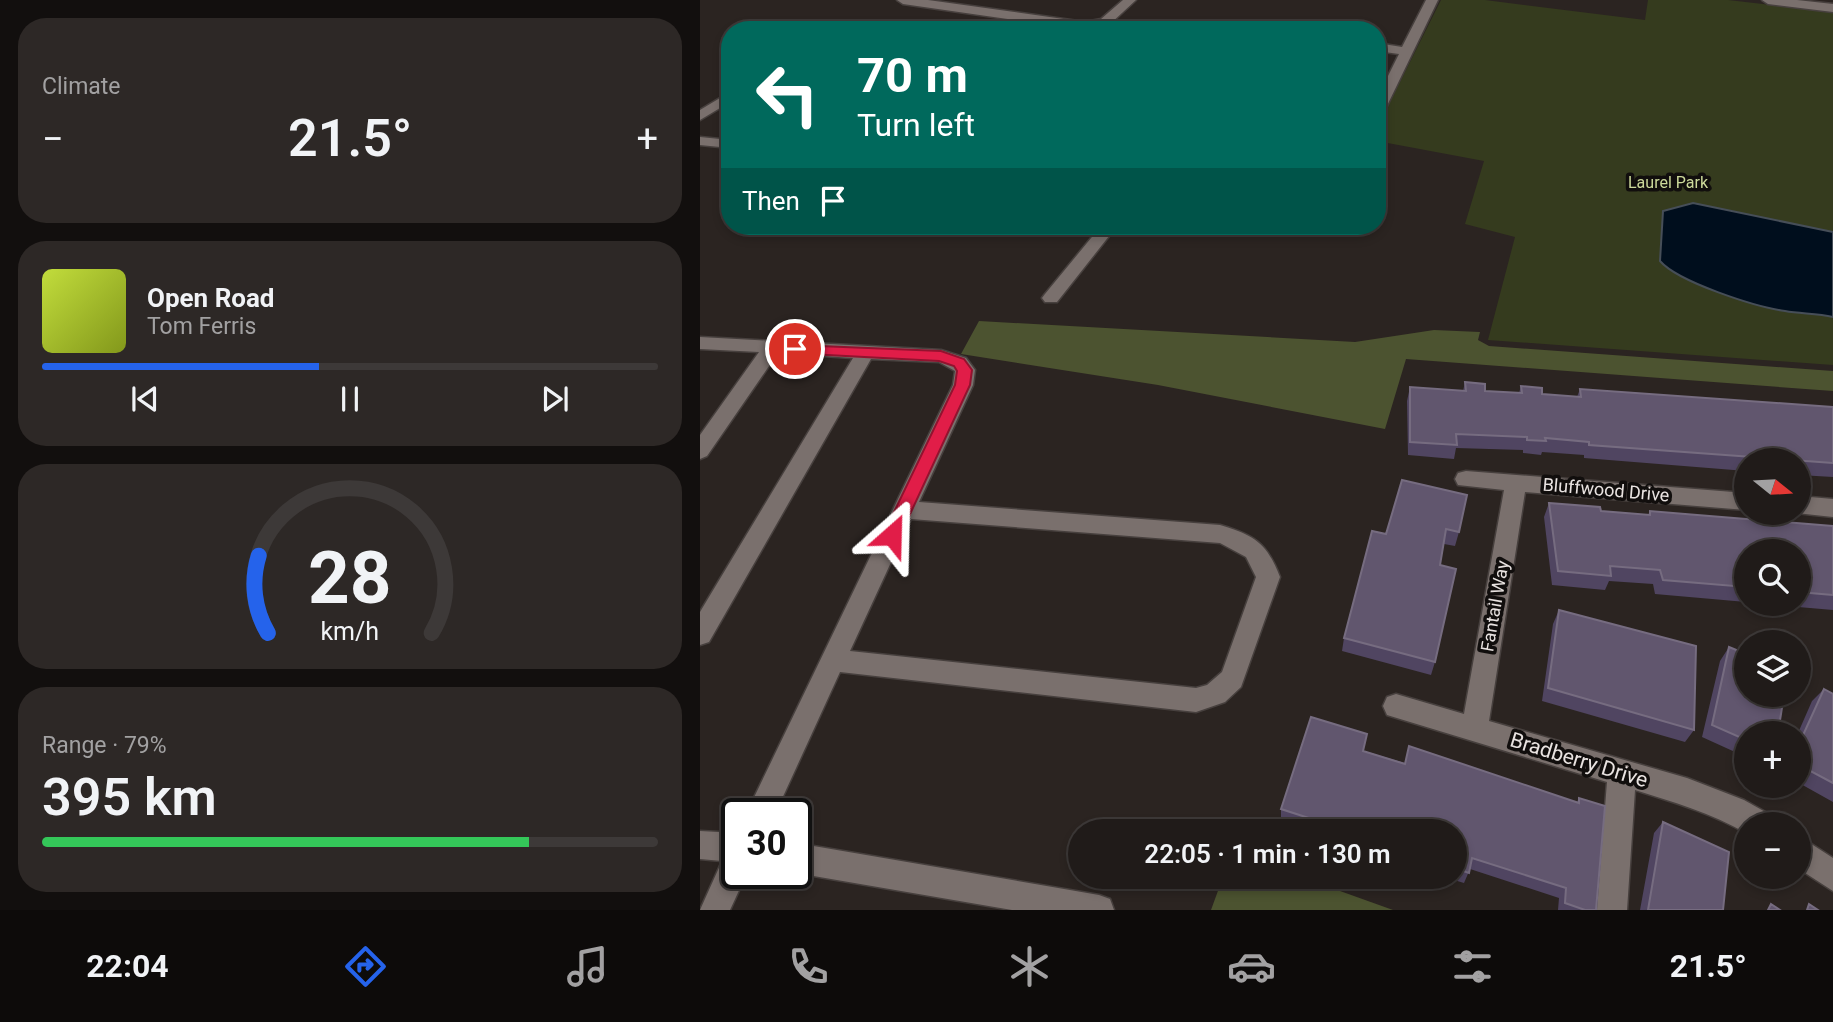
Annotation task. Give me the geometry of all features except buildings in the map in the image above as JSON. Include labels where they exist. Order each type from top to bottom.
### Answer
[{"type":"street","points":[[903,0],[1051,21]]},
{"type":"street","points":[[1106,21],[1130,0]]},
{"type":"street","points":[[1386,87],[1392,70],[1407,51],[1432,0]]},
{"type":"street","points":[[1768,0],[1833,8]]},
{"type":"street","points":[[1386,48],[1407,51]]},
{"type":"street","points":[[700,116],[721,102]]},
{"type":"street","points":[[700,141],[721,143]]},
{"type":"street","points":[[1051,298],[1102,235]]},
{"type":"street","points":[[700,343],[941,356],[959,363],[964,370],[963,385],[767,798]]},
{"type":"street","points":[[700,451],[772,348]]},
{"type":"street","points":[[700,634],[865,353]]},
{"type":"street","name":"Bluffwood Drive","points":[[1466,479],[1734,500]]},
{"type":"street","name":"Fantail Way","points":[[1475,729],[1516,483]]},
{"type":"street","points":[[1811,506],[1833,508]]},
{"type":"street","points":[[832,660],[1203,699],[1223,691],[1232,679],[1267,584],[1263,563],[1254,550],[1237,539],[1220,534],[904,510]]},
{"type":"street","name":"Bradberry Drive","points":[[1396,706],[1622,772],[1711,801],[1734,812]]},
{"type":"street","points":[[1612,910],[1622,772]]},
{"type":"street","points":[[700,845],[721,847]]},
{"type":"street","points":[[1811,859],[1833,876]]},
{"type":"street","points":[[812,861],[1099,910]]},
{"type":"street","points":[[715,910],[725,889]]},
{"type":"green space","name":"Laurel Park","points":[[1441,0],[1485,0],[1645,20],[1648,0],[1728,0],[1833,12],[1833,365],[1488,340],[1515,237],[1465,224],[1484,161],[1386,143],[1386,110]]},
{"type":"green space","points":[[979,321],[1355,342],[1434,330],[1480,332],[1478,340],[1489,346],[1833,371],[1833,391],[1406,359],[1385,429],[1158,385],[961,354]]},
{"type":"green space","points":[[1219,889],[1334,889],[1393,910],[1211,910]]},
{"type":"water","points":[[1693,203],[1833,232],[1833,317],[1756,304],[1700,285],[1669,269],[1660,261],[1663,211]]},
{"type":"route","points":[[795,349],[941,356],[959,363],[964,370],[963,385],[892,535]]}]
